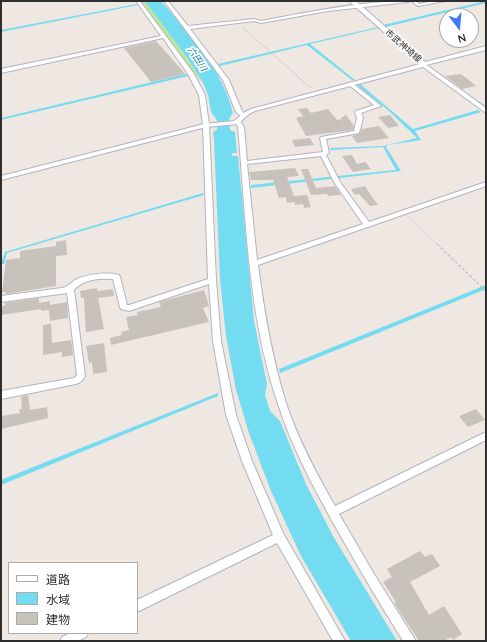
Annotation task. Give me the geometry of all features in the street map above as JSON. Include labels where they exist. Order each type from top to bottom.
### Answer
[{"type":"main road","name":"市武神埼線","points":[[352,1],[424,65],[486,48]]},
{"type":"street","points":[[138,1],[191,74],[202,95],[206,125],[212,280],[217,342],[231,415],[279,537],[339,641]]},
{"type":"street","points":[[166,1],[173,1]]},
{"type":"street","points":[[166,1],[226,80],[239,112],[243,116]]},
{"type":"street","points":[[186,28],[254,20],[261,22],[408,1]]},
{"type":"street","points":[[413,1],[418,5],[443,1]]},
{"type":"street","points":[[1,71],[163,37]]},
{"type":"street","points":[[235,123],[253,110],[424,65],[486,112]]},
{"type":"street","points":[[244,163],[323,154],[326,153],[326,149],[323,138],[357,132],[360,118],[358,112],[378,106],[351,84]]},
{"type":"street","points":[[1,178],[206,125],[235,123],[241,127],[255,263],[268,349],[277,388],[301,450],[332,512],[410,641]]},
{"type":"street","points":[[323,154],[334,177],[368,225]]},
{"type":"street","points":[[255,263],[486,184]]},
{"type":"street","points":[[1,395],[76,381],[81,376],[70,289],[73,284],[78,281],[108,275],[116,277],[126,308],[212,280]]},
{"type":"street","points":[[1,299],[70,289]]},
{"type":"street","points":[[332,512],[486,436]]},
{"type":"street","points":[[138,606],[279,537]]},
{"type":"street","points":[[66,641],[80,634]]},
{"type":"path","points":[[236,22],[316,93]]},
{"type":"path","points":[[404,213],[486,290]]},
{"type":"green space","points":[[141,1],[145,1],[151,8],[186,56],[203,83],[193,72]]},
{"type":"water","name":"六田川","points":[[145,1],[161,1],[183,26],[213,67],[228,97],[233,113],[229,119],[230,130],[235,132],[237,153],[232,153],[232,156],[238,156],[254,321],[267,384],[265,395],[270,411],[280,421],[306,484],[333,536],[397,641],[351,641],[301,556],[271,491],[249,433],[236,390],[226,336],[220,279],[213,132],[217,130],[217,120],[211,112],[208,95],[203,83],[186,56]]},
{"type":"water","points":[[486,1],[486,3],[465,8],[456,8]]},
{"type":"water","points":[[138,5],[1,32],[1,30]]},
{"type":"water","points":[[439,12],[439,14],[385,27],[383,25]]},
{"type":"water","points":[[379,28],[310,44],[355,80],[352,80],[307,45],[220,66],[218,64]]},
{"type":"water","points":[[186,74],[188,76],[1,120],[1,118]]},
{"type":"water","points":[[360,84],[413,129],[478,110],[481,112],[415,131],[421,140],[388,145],[386,147],[401,171],[251,188],[251,185],[396,170],[383,147],[331,150],[330,148],[383,146],[417,138],[389,111],[357,85]]},
{"type":"water","points":[[203,193],[204,195],[7,253],[4,264],[1,264],[5,252]]},
{"type":"water","points":[[486,285],[486,289],[280,373],[279,369]]},
{"type":"water","points":[[218,393],[218,396],[1,485],[1,480]]},
{"type":"building","points":[[156,41],[185,74],[151,82],[124,48]]},
{"type":"building","points":[[461,74],[476,86],[462,89],[445,76]]},
{"type":"building","points":[[307,108],[311,113],[328,109],[337,120],[341,119],[345,126],[341,118],[346,115],[354,126],[353,130],[306,136],[296,118],[303,116],[298,109]]},
{"type":"building","points":[[390,115],[399,126],[388,128],[378,117]]},
{"type":"building","points":[[379,126],[389,138],[357,143],[352,136],[359,134],[362,129]]},
{"type":"building","points":[[310,138],[314,145],[295,147],[292,140]]},
{"type":"building","points":[[352,155],[357,164],[365,162],[371,169],[353,172],[342,156]]},
{"type":"building","points":[[295,168],[299,176],[287,177],[294,196],[307,195],[311,207],[304,208],[303,204],[295,205],[295,202],[287,203],[286,197],[279,198],[273,180],[251,180],[249,172]]},
{"type":"building","points":[[301,169],[308,169],[316,188],[335,186],[341,195],[311,195]]},
{"type":"building","points":[[365,186],[378,205],[370,206],[359,194],[355,195],[351,189]]},
{"type":"building","points":[[66,240],[67,255],[56,256],[56,286],[6,294],[6,292],[2,292],[6,260],[20,258],[20,251],[56,246],[56,242]]},
{"type":"building","points":[[97,288],[98,291],[113,289],[114,296],[98,298],[104,329],[86,332],[84,298],[81,298],[80,291]]},
{"type":"building","points":[[204,290],[209,306],[203,308],[209,322],[111,345],[110,338],[122,335],[121,332],[129,330],[126,317],[138,315],[137,312],[161,307],[159,302]]},
{"type":"building","points":[[39,298],[39,303],[50,301],[50,305],[67,302],[68,318],[50,321],[49,310],[41,311],[41,309],[1,315],[1,306],[5,306],[5,303]]},
{"type":"building","points":[[51,324],[52,343],[71,340],[73,355],[62,357],[62,352],[43,355],[43,325]]},
{"type":"building","points":[[104,343],[107,372],[93,374],[92,362],[89,363],[86,346]]},
{"type":"building","points":[[28,395],[30,410],[47,407],[48,418],[1,429],[1,416],[20,413],[19,409],[22,409],[21,397]]},
{"type":"building","points":[[476,409],[485,420],[468,427],[459,416]]},
{"type":"building","points":[[420,551],[425,557],[432,554],[440,566],[410,582],[429,615],[444,606],[462,634],[453,640],[451,637],[444,641],[419,641],[394,603],[396,602],[383,582],[392,577],[387,569]]},
{"type":"waterway","points":[[464,92],[473,98]]},
{"type":"waterway","points":[[477,101],[486,107]]}]
